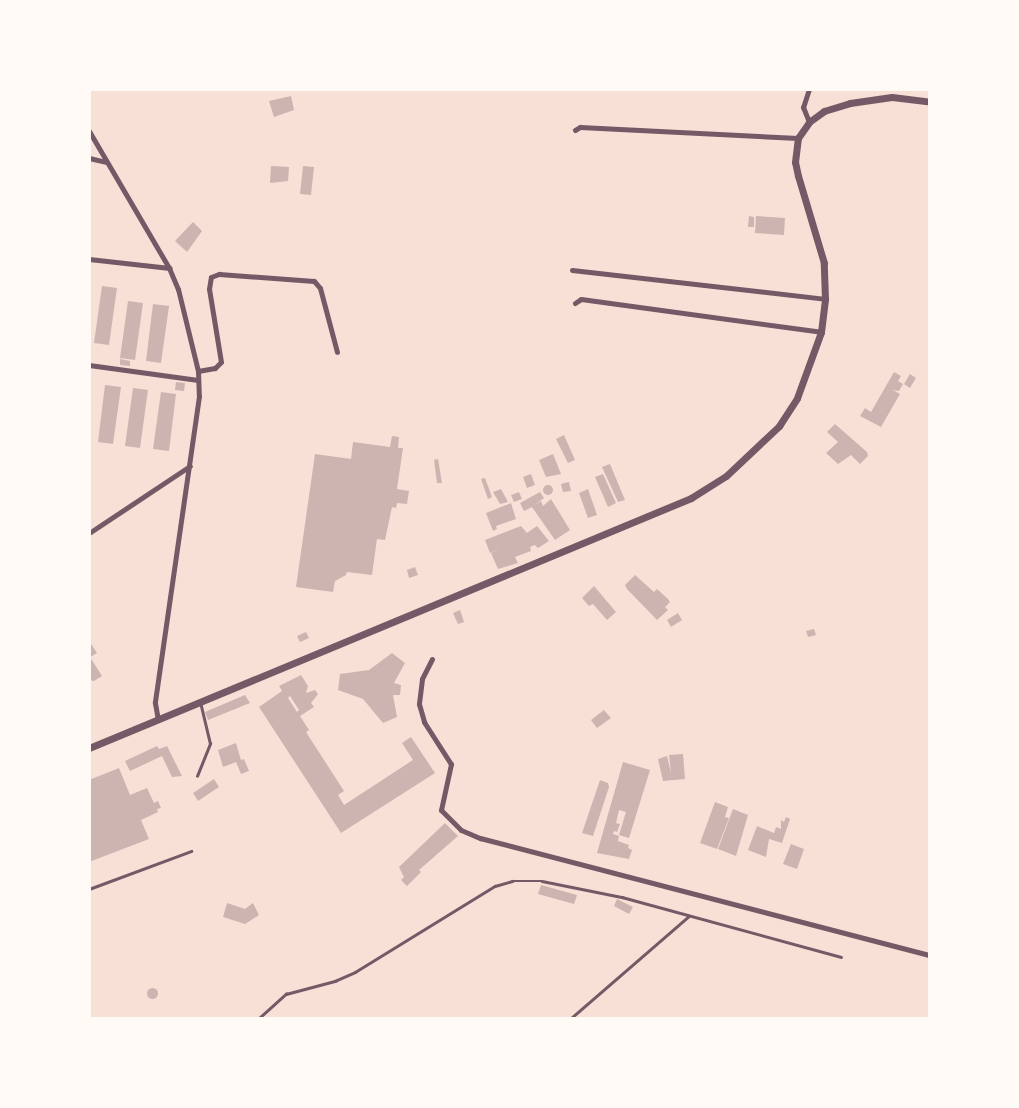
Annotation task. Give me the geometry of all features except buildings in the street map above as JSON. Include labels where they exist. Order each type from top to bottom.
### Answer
[{"type":"street","points":[[808,89],[803,107],[809,122]]},
{"type":"street","points":[[89,748],[691,498],[726,476],[779,426],[797,398],[821,332],[825,299],[821,248],[795,162],[798,138],[809,122],[824,111],[850,103],[892,97],[930,102]]},
{"type":"street","points":[[575,130],[580,127],[798,138]]},
{"type":"street","points":[[89,131],[169,268],[178,289],[198,371],[190,466],[155,703],[158,720]]},
{"type":"street","points":[[89,158],[106,162]]},
{"type":"street","points":[[89,260],[169,268]]},
{"type":"street","points":[[572,270],[825,299]]},
{"type":"street","points":[[198,371],[215,369],[221,362],[209,289],[211,277],[219,274],[314,281],[320,288],[337,352]]},
{"type":"street","points":[[575,303],[581,299],[821,332]]},
{"type":"street","points":[[89,365],[198,380]]},
{"type":"street","points":[[89,533],[190,466]]},
{"type":"street","points":[[432,659],[422,679],[418,704],[424,722],[451,764],[441,810],[461,830],[480,838],[930,954]]},
{"type":"lane","points":[[197,776],[210,744],[200,702]]},
{"type":"lane","points":[[89,888],[191,851]]},
{"type":"lane","points":[[258,1019],[285,994],[335,981],[355,972],[506,882],[542,881],[622,897],[841,957]]},
{"type":"lane","points":[[570,1019],[689,916]]}]
